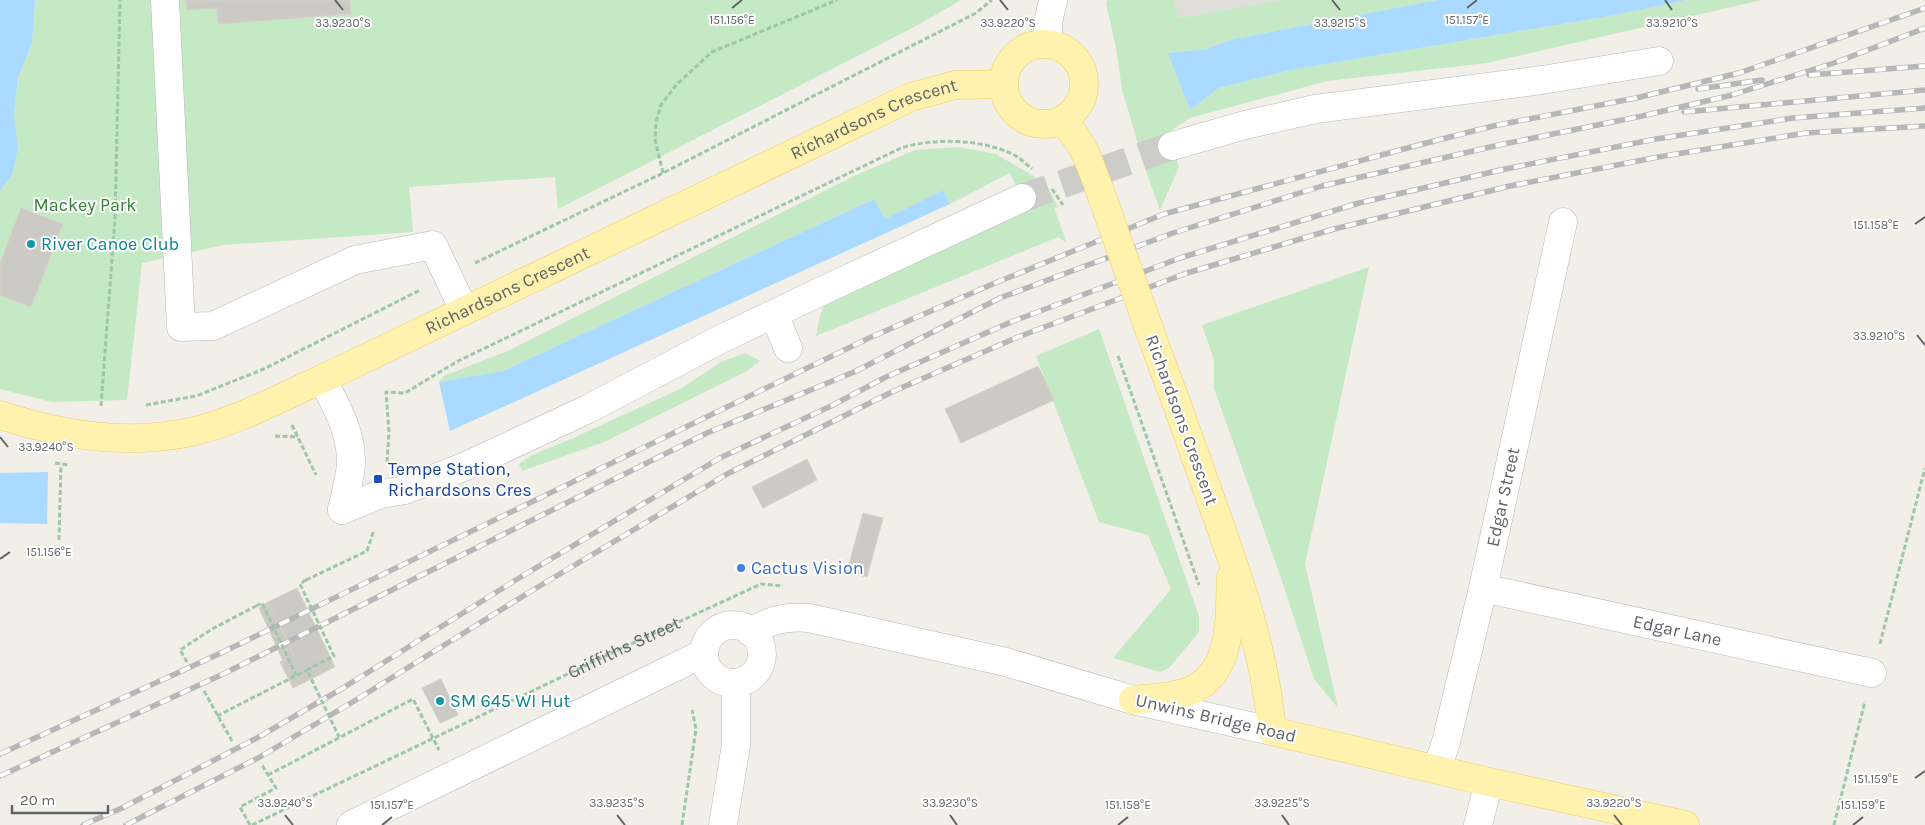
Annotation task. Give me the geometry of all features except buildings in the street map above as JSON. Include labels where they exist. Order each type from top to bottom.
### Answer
[{"type":"main road","points":[[1048,44],[1061,47],[1072,55],[1080,65],[1084,77],[1084,91],[1080,103],[1073,113],[1062,121],[1049,125],[1035,124],[1023,118],[1012,109],[1006,97],[1004,84],[1006,70],[1012,59],[1022,50],[1035,45],[1048,44]]},
{"type":"main road","name":"Richardsons Crescent","points":[[0,415],[71,434],[118,439],[156,437],[196,431],[268,404],[322,379],[911,97],[956,85],[1004,84]]},
{"type":"main road","name":"Richardsons Crescent","points":[[1062,121],[1074,132],[1084,149],[1232,556],[1264,669],[1270,698],[1272,731]]},
{"type":"main road","points":[[1134,700],[1189,692],[1204,682],[1219,666],[1224,654],[1227,638],[1232,556]]},
{"type":"main road","name":"Unwins Bridge Road","points":[[1272,731],[1489,782],[1685,825]]},
{"type":"street","points":[[165,0],[181,327],[213,326],[355,260],[433,245],[464,310]]},
{"type":"street","points":[[1048,44],[1048,24],[1053,0]]},
{"type":"street","points":[[1172,146],[1245,125],[1315,109],[1542,80],[1660,61]]},
{"type":"street","points":[[322,379],[341,415],[349,441],[351,465],[342,510],[381,494],[404,490],[466,466],[588,409],[719,340],[1022,198]]},
{"type":"street","name":"Edgar Street","points":[[1437,770],[1446,742],[1483,588],[1564,222]]},
{"type":"street","points":[[774,314],[788,348]]},
{"type":"street","name":"Edgar Lane","points":[[1483,588],[1872,673]]},
{"type":"street","name":"Unwins Bridge Road","points":[[750,632],[778,619],[791,616],[809,618],[1006,662],[1134,700],[1272,731]]},
{"type":"street","points":[[734,625],[743,627],[750,632],[760,646],[761,662],[752,676],[736,683],[728,683],[713,675],[707,669],[704,653],[710,636],[716,630],[734,625]]},
{"type":"street","points":[[351,825],[452,774],[704,653]]},
{"type":"street","points":[[723,825],[736,745],[736,683]]},
{"type":"street","points":[[1478,825],[1489,782]]},
{"type":"path","points":[[100,411],[115,219],[120,0]]},
{"type":"path","points":[[662,173],[655,139],[656,122],[661,105],[677,84],[712,52],[837,0]]},
{"type":"path","points":[[137,406],[196,396],[264,369],[448,276],[662,173],[976,14],[992,0]]},
{"type":"path","name":"Richardsons Crescent","points":[[386,392],[405,393],[458,361],[901,148],[929,142],[989,146],[1011,153],[1038,173]]},
{"type":"path","points":[[1050,184],[1063,204]]},
{"type":"path","points":[[1118,356],[1200,589]]},
{"type":"path","points":[[291,422],[316,475]]},
{"type":"path","points":[[60,540],[61,465]]},
{"type":"path","points":[[217,716],[334,656],[300,584],[367,551]]},
{"type":"path","name":"Griffiths Street","points":[[251,825],[433,737],[760,584]]},
{"type":"path","points":[[187,662],[180,650],[212,628],[262,603],[296,675]]},
{"type":"path","points":[[307,670],[339,737]]},
{"type":"path","points":[[204,691],[232,742]]},
{"type":"path","points":[[268,775],[413,699],[452,774]]},
{"type":"path","points":[[682,825],[696,729],[692,710]]},
{"type":"path","points":[[251,825],[240,806],[276,788],[262,765]]},
{"type":"shaded area","points":[[1174,0],[1281,0],[1179,18]]},
{"type":"green space","name":"Mackey Park","points":[[35,0],[961,0],[920,24],[558,209],[555,177],[409,187],[413,232],[223,245],[142,263],[127,400],[52,402],[0,389],[0,191],[12,175],[18,149],[14,114],[18,78],[32,43]]},
{"type":"green space","points":[[1107,0],[1174,0],[1179,18],[1281,0],[1437,0],[1234,39],[1206,49],[1169,53],[1190,110],[1219,88],[1291,70],[1615,15],[1687,0],[1762,0],[1487,63],[1327,81],[1190,118],[1167,133],[1179,167],[1160,210],[1147,174],[1122,90],[1116,47],[1106,4]]},
{"type":"green space","points":[[958,147],[996,154],[1035,177],[1051,193],[1058,207],[1054,208],[1067,243],[1058,237],[816,336],[825,302],[1022,198],[1010,173],[950,204],[943,190],[885,219],[874,199],[503,371],[439,382],[444,376],[510,350],[854,176],[915,150]]},
{"type":"green space","points":[[1369,267],[1305,564],[1338,708],[1314,679],[1283,584],[1214,388],[1214,360],[1202,325]]},
{"type":"green space","points":[[1099,329],[1199,616],[1199,632],[1169,668],[1160,672],[1113,658],[1171,589],[1148,535],[1099,522],[1036,356]]},
{"type":"green space","points":[[745,353],[760,361],[747,371],[604,442],[522,471],[519,464],[530,456],[680,389],[721,362]]},
{"type":"water","points":[[0,0],[35,0],[32,43],[18,78],[14,114],[18,149],[12,175],[0,191]]},
{"type":"water","points":[[1437,0],[1687,0],[1615,15],[1291,70],[1219,88],[1190,110],[1168,53],[1206,49],[1234,39]]},
{"type":"water","points":[[943,190],[950,204],[450,431],[439,382],[503,371],[874,199],[885,219]]},
{"type":"water","points":[[48,472],[47,524],[0,523],[0,473]]},
{"type":"tunnel","points":[[1022,198],[1172,146]]},
{"type":"railway","points":[[0,754],[221,653],[869,338],[995,283],[1164,214],[1493,126],[1636,98],[1739,73],[1925,8]]},
{"type":"railway","points":[[0,776],[219,676],[707,433],[854,372],[1000,298],[1173,233],[1322,186],[1499,145],[1642,116],[1732,95],[1834,63],[1925,28]]},
{"type":"railway","points":[[1809,75],[1925,66]]},
{"type":"railway","points":[[1698,89],[1762,80]]},
{"type":"railway","points":[[1684,112],[1925,90]]},
{"type":"railway","points":[[83,825],[122,808],[255,739],[343,688],[519,578],[720,458],[831,406],[886,377],[1011,322],[1180,258],[1359,203],[1505,169],[1656,139],[1793,118],[1925,108]]},
{"type":"railway","points":[[126,825],[258,758],[727,474],[894,391],[1018,337],[1187,273],[1334,229],[1510,186],[1658,157],[1806,133],[1925,126]]},
{"type":"place","name":"River Canoe Club","points":[[31,244]]},
{"type":"place","name":"Tempe Station, Richardsons Cres","points":[[378,479]]},
{"type":"place","name":"Cactus Vision","points":[[741,568]]},
{"type":"place","name":"SM 645 WI Hut","points":[[440,701]]}]
